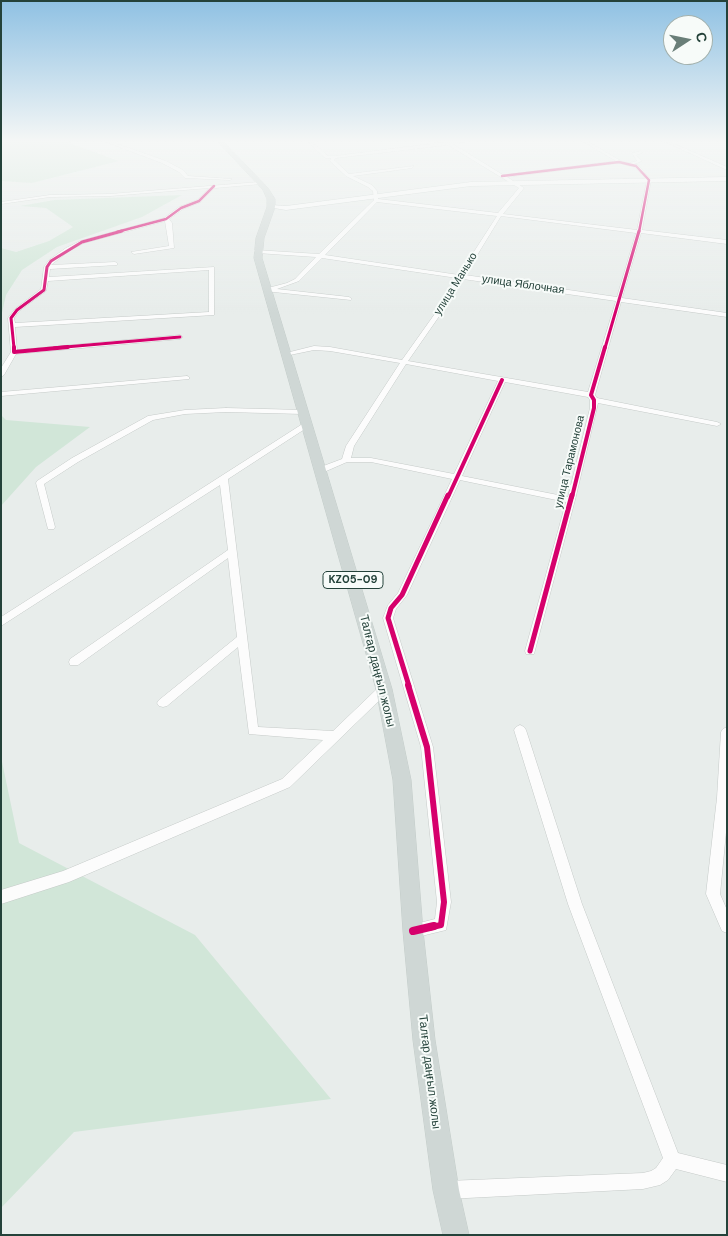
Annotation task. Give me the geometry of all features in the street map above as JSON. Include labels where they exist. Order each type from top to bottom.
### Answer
[{"type":"main road","points":[[270,199],[272,207]]},
{"type":"main road","name":"Талғар даңғыл жолы","points":[[272,207],[264,223],[257,251],[266,290],[322,470],[384,690],[402,780],[413,931],[431,1098],[446,1190],[456,1235]]},
{"type":"street","points":[[1,203],[31,199]]},
{"type":"street","points":[[1,375],[14,352],[11,318],[16,310],[44,290],[47,279],[47,267],[58,255],[82,242],[166,219],[181,208],[201,199]]},
{"type":"street","points":[[272,207],[286,208],[362,199]]},
{"type":"street","points":[[266,290],[293,282],[374,199]]},
{"type":"street","points":[[389,199],[727,242]]},
{"type":"street","name":"улица Манько","points":[[346,460],[350,446],[437,315],[501,213],[513,199]]},
{"type":"street","name":"улица Тарамонова","points":[[530,651],[571,500],[593,398],[639,232],[645,199]]},
{"type":"street","points":[[134,252],[172,247],[169,223],[166,219]]},
{"type":"street","name":"улица Яблочная","points":[[257,251],[319,256],[727,315]]},
{"type":"street","points":[[47,267],[115,264]]},
{"type":"street","points":[[11,325],[212,314],[212,268],[47,279]]},
{"type":"street","points":[[266,290],[349,299]]},
{"type":"street","points":[[14,352],[180,337]]},
{"type":"street","points":[[285,354],[321,348],[502,380],[717,424]]},
{"type":"street","points":[[1,394],[186,378]]},
{"type":"street","points":[[413,931],[441,925],[444,902],[427,747],[388,618],[391,608],[402,595],[502,380]]},
{"type":"street","points":[[51,527],[40,483],[75,460],[151,418],[185,412],[226,410],[303,412]]},
{"type":"street","points":[[1,622],[307,425]]},
{"type":"street","points":[[322,470],[346,460],[386,462],[571,500]]},
{"type":"street","points":[[224,479],[253,732],[336,736]]},
{"type":"street","points":[[74,662],[232,551]]},
{"type":"street","points":[[163,703],[241,638]]},
{"type":"street","points":[[1,897],[64,877],[286,783],[384,690]]},
{"type":"street","points":[[520,730],[574,904],[672,1160]]},
{"type":"street","points":[[727,732],[723,798],[713,894],[727,926]]},
{"type":"street","points":[[672,1160],[727,1174]]},
{"type":"street","points":[[446,1190],[643,1181],[654,1179],[662,1174],[672,1160]]},
{"type":"green space","points":[[175,199],[142,217],[57,247],[22,270],[6,295],[1,317],[1,248],[16,252],[49,241],[73,227],[46,208],[20,206],[54,200]]},
{"type":"green space","points":[[1,415],[6,420],[90,427],[36,467],[1,506]]},
{"type":"green space","points":[[1,757],[19,843],[195,935],[331,1099],[74,1132],[1,1208]]},
{"type":"cycle path","points":[[180,337],[14,352],[11,318],[17,310],[44,290],[47,267],[51,261],[68,249],[82,242],[166,219],[181,208],[201,199]]},
{"type":"cycle path","points":[[530,651],[594,408],[594,400],[591,395],[639,231],[645,199]]},
{"type":"cycle path","points":[[413,931],[441,925],[444,902],[427,747],[388,618],[391,608],[402,595],[502,380]]}]
